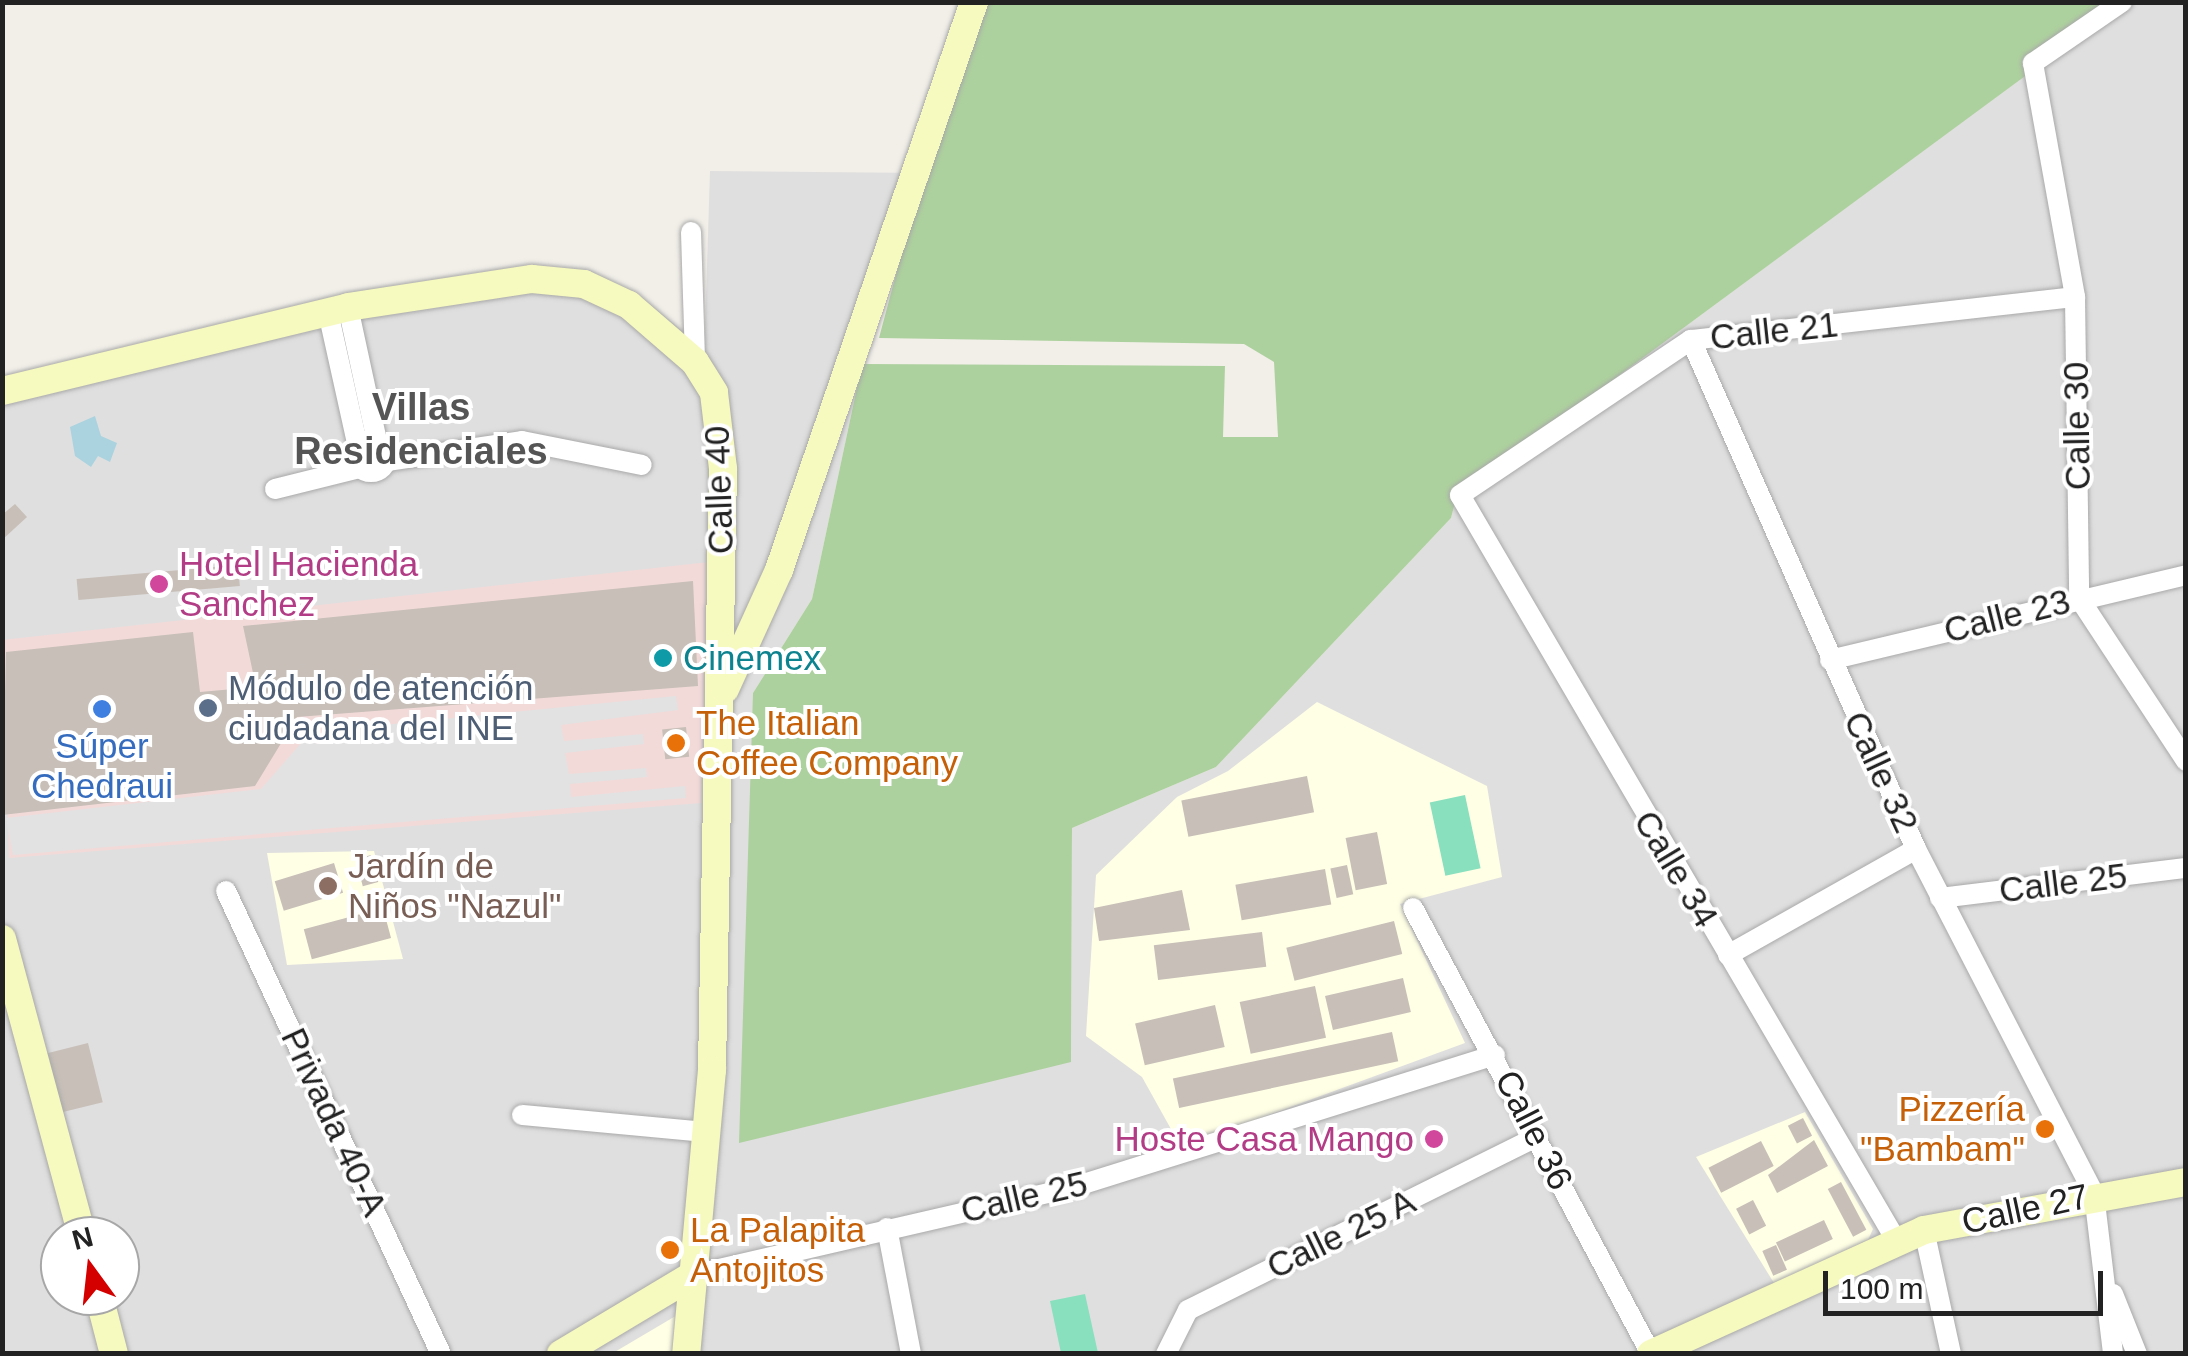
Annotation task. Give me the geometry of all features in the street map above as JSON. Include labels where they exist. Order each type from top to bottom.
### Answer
[{"type":"main road","points":[[720,700],[779,570],[974,2]]},
{"type":"main road","name":"Calle 40","points":[[2,391],[459,285],[584,284],[629,306],[694,362],[714,392],[723,468],[706,1132],[686,1354]]},
{"type":"main road","points":[[2,940],[77,1216]]},
{"type":"main road","name":"Calle 27","points":[[1651,1354],[1924,1230],[2094,1194],[2186,1182]]},
{"type":"main road","name":"Calle 25","points":[[561,1354],[693,1276]]},
{"type":"main road","points":[[104,1316],[114,1354]]},
{"type":"street","name":"Calle 30","points":[[2079,598],[2075,298],[2033,63],[2122,2]]},
{"type":"street","points":[[691,232],[694,362]]},
{"type":"street","name":"Calle 21","points":[[1460,495],[1691,340],[2075,298]]},
{"type":"street","points":[[338,310],[365,452],[378,471],[387,461],[522,441],[642,465]]},
{"type":"street","name":"Calle 32","points":[[1691,340],[1916,849],[2094,1194]]},
{"type":"street","points":[[275,489],[365,452]]},
{"type":"street","name":"Calle 34","points":[[1460,495],[1896,1240]]},
{"type":"street","name":"Calle 23","points":[[1830,660],[2079,598],[2186,576]]},
{"type":"street","points":[[2079,598],[2186,761]]},
{"type":"street","points":[[1728,955],[1916,849]]},
{"type":"street","name":"Calle 25","points":[[1940,898],[2186,868]]},
{"type":"street","name":"Privada 40-A","points":[[226,891],[441,1354]]},
{"type":"street","name":"Calle 36","points":[[1413,908],[1496,1055],[1651,1354]]},
{"type":"street","name":"Calle 25","points":[[693,1276],[1152,1165],[1496,1055]]},
{"type":"street","points":[[522,1114],[706,1132]]},
{"type":"street","name":"Calle 25 A","points":[[1166,1354],[1188,1310],[1537,1137]]},
{"type":"street","points":[[2094,1194],[2113,1294],[2114,1354]]},
{"type":"street","points":[[888,1228],[911,1354]]},
{"type":"street","points":[[1924,1230],[1952,1354]]},
{"type":"street","points":[[2113,1294],[2137,1354]]},
{"type":"shaded area","points":[[2123,3],[2185,3],[2185,1353],[3,1354],[3,403],[487,275],[583,274],[644,299],[691,338],[705,331],[710,171],[923,173],[862,364],[812,599],[753,693],[1071,1062],[1072,828],[1216,767],[1451,518],[1457,495]]},
{"type":"shaded area","points":[[709,562],[701,803],[9,858],[2,640]]},
{"type":"shaded area","points":[[676,696],[678,710],[561,725],[564,741],[643,734],[644,744],[565,753],[569,774],[646,768],[647,777],[570,784],[571,797],[685,786],[686,798],[13,855],[6,818],[261,789],[303,741],[322,744],[322,731]]},
{"type":"shaded area","points":[[1317,702],[1487,786],[1502,877],[1400,904],[1465,1043],[1181,1147],[1142,1077],[1086,1036],[1096,875],[1177,797],[1228,771]]},
{"type":"shaded area","name":"Jardín de Niños \"Nazul\"","points":[[374,851],[403,959],[287,965],[267,853]]},
{"type":"shaded area","points":[[1805,1112],[1873,1229],[1868,1240],[1774,1283],[1696,1157]]},
{"type":"shaded area","points":[[679,1314],[676,1353],[613,1353]]},
{"type":"green space","points":[[986,3],[2124,3],[1457,495],[1451,518],[1216,767],[1072,828],[1071,1062],[739,1143],[753,693],[812,599],[862,364],[1225,366],[1223,437],[1278,437],[1274,362],[1244,344],[879,338],[923,173]]},
{"type":"green space","points":[[1465,795],[1481,868],[1445,876],[1430,802]]},
{"type":"green space","points":[[1085,1294],[1098,1353],[1061,1353],[1050,1301]]},
{"type":"water","points":[[95,416],[101,436],[117,443],[110,462],[98,456],[91,467],[75,456],[70,427]]},
{"type":"building","points":[[15,504],[27,517],[2,540],[2,515]]},
{"type":"building","name":"Hotel Hacienda Sanchez","points":[[238,565],[240,586],[78,600],[77,579]]},
{"type":"building","points":[[693,581],[698,686],[297,717],[255,786],[2,815],[6,652],[193,632],[200,692],[256,687],[243,626]]},
{"type":"building","name":"The Italian Coffee Company","points":[[686,727],[689,757],[665,759],[662,730]]},
{"type":"building","points":[[1307,776],[1314,812],[1188,837],[1181,800]]},
{"type":"building","points":[[1377,832],[1387,884],[1356,890],[1346,838]]},
{"type":"building","points":[[371,855],[378,882],[363,886],[356,859]]},
{"type":"building","points":[[334,863],[343,893],[284,911],[275,881]]},
{"type":"building","points":[[1347,865],[1353,894],[1337,898],[1330,869]]},
{"type":"building","points":[[1325,869],[1331,904],[1242,920],[1235,885]]},
{"type":"building","points":[[1182,890],[1190,930],[1099,941],[1094,908]]},
{"type":"building","points":[[383,908],[391,938],[312,959],[304,929]]},
{"type":"building","points":[[1394,921],[1402,954],[1295,981],[1286,948]]},
{"type":"building","points":[[1262,932],[1266,967],[1158,980],[1154,945]]},
{"type":"building","points":[[1403,978],[1411,1012],[1333,1030],[1325,996]]},
{"type":"building","points":[[1315,986],[1326,1038],[1251,1054],[1240,1002]]},
{"type":"building","points":[[1215,1005],[1225,1047],[1145,1065],[1135,1023]]},
{"type":"building","points":[[1392,1032],[1398,1061],[1179,1108],[1173,1079]]},
{"type":"building","points":[[88,1043],[103,1102],[61,1113],[46,1053]]},
{"type":"building","points":[[1803,1118],[1812,1136],[1797,1144],[1788,1126]]},
{"type":"building","points":[[1814,1140],[1828,1166],[1777,1193],[1768,1175]]},
{"type":"building","points":[[1761,1141],[1774,1166],[1721,1193],[1708,1168]]},
{"type":"building","points":[[1841,1182],[1866,1230],[1853,1237],[1828,1189]]},
{"type":"building","points":[[1753,1200],[1766,1226],[1749,1234],[1736,1209]]},
{"type":"building","points":[[1824,1220],[1833,1239],[1785,1261],[1776,1242]]},
{"type":"building","points":[[1776,1245],[1787,1270],[1773,1276],[1762,1251]]},
{"type":"place","name":"Hotel Hacienda Sanchez","points":[[159,584]]},
{"type":"place","name":"Cinemex","points":[[663,658]]},
{"type":"place","name":"Módulo de atención ciudadana del INE","points":[[208,708]]},
{"type":"place","name":"Súper Chedraui","points":[[102,709]]},
{"type":"place","name":"The Italian Coffee Company","points":[[676,743]]},
{"type":"place","name":"Jardín de Niños \"Nazul\"","points":[[328,886]]},
{"type":"place","name":"Pizzería \"Bambam\"","points":[[2045,1129]]},
{"type":"place","name":"Hoste Casa Mango","points":[[1434,1139]]},
{"type":"place","name":"La Palapita Antojitos","points":[[670,1250]]},
{"type":"district","name":"Villas Residenciales","points":[[421,430]]}]
